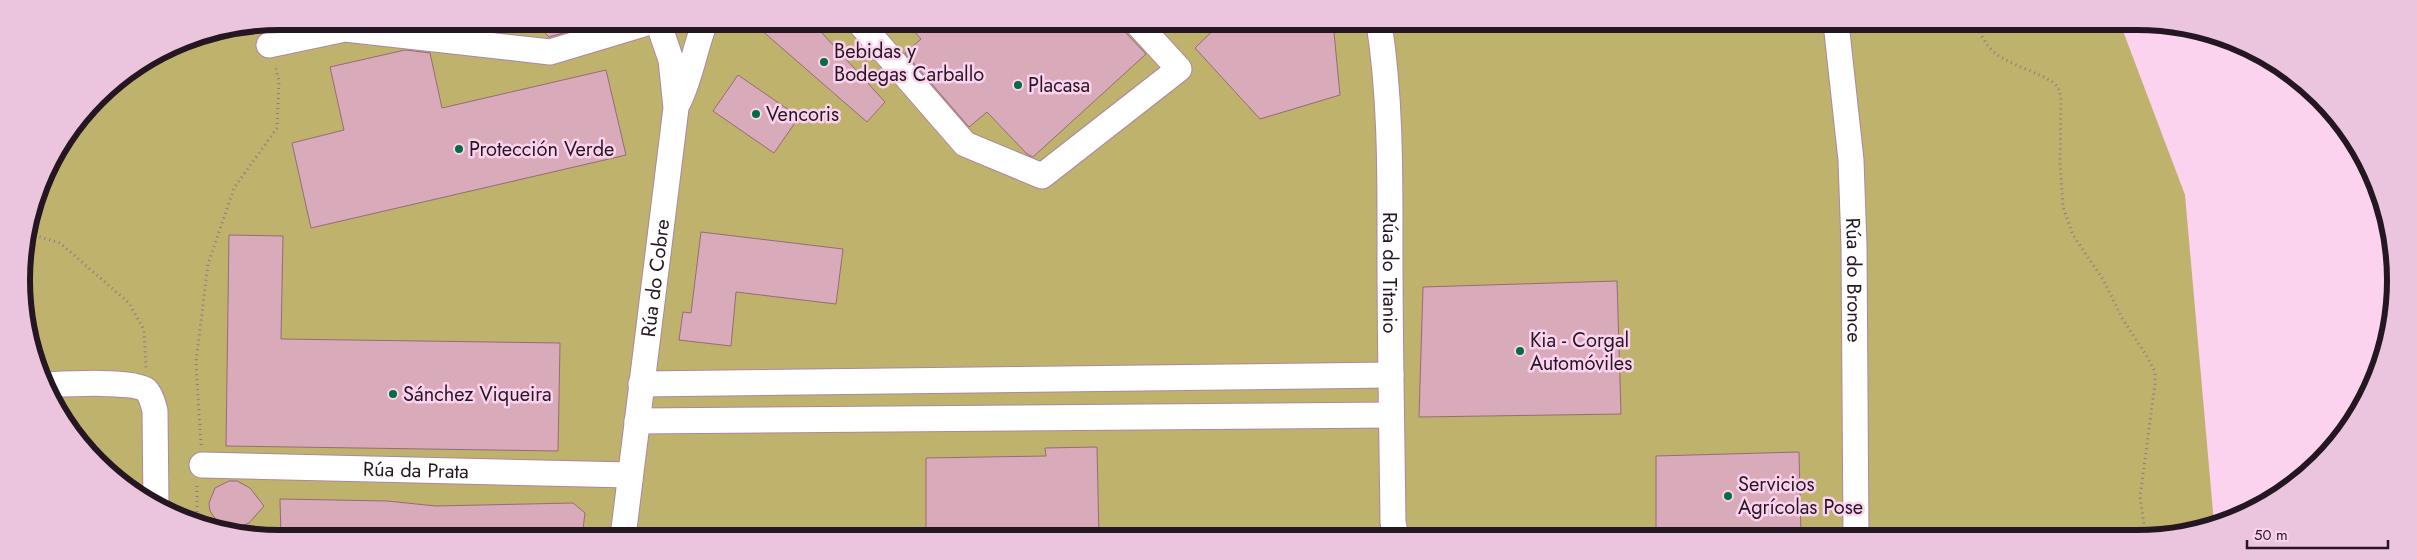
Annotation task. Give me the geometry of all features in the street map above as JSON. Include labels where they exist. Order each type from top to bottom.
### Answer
[{"type":"street","points":[[269,45],[340,30]]},
{"type":"street","points":[[354,30],[550,52],[623,30]]},
{"type":"street","points":[[676,108],[687,83],[694,49],[702,30]]},
{"type":"street","points":[[866,30],[965,144],[1042,176],[1179,69],[1143,30]]},
{"type":"street","name":"Rúa do Titanio","points":[[1380,30],[1384,54],[1390,155],[1390,375],[1393,530]]},
{"type":"street","name":"Rúa do Bronce","points":[[1837,30],[1851,160],[1854,245],[1856,530]]},
{"type":"street","name":"Rúa do Cobre","points":[[624,530],[676,108],[674,82],[662,32]]},
{"type":"street","points":[[642,384],[1390,375]]},
{"type":"street","points":[[53,384],[130,384],[144,389],[152,399],[155,411],[156,497]]},
{"type":"street","points":[[637,422],[1391,415]]},
{"type":"street","name":"Rúa da Prata","points":[[202,465],[630,475]]},
{"type":"path","points":[[1979,30],[1986,44],[1996,53],[2017,66],[2054,83],[2059,90],[2061,99],[2060,162],[2062,208],[2073,234],[2104,281],[2122,318],[2155,372],[2156,384],[2140,497],[2145,530]]},
{"type":"path","points":[[198,516],[197,484],[202,465],[196,362],[208,264],[234,188],[277,128],[279,81],[269,45]]},
{"type":"path","points":[[34,235],[60,243],[129,303],[144,330],[146,354],[144,389]]},
{"type":"shaded area","points":[[280,30],[2123,30],[2185,195],[2214,518],[2170,528],[2137,530],[280,530],[247,528],[200,517],[155,497],[115,468],[92,445],[63,405],[49,376],[35,329],[30,280],[35,231],[49,184],[72,141],[103,103],[141,72],[184,49],[231,35]]},
{"type":"building","points":[[542,30],[573,30],[549,37]]},
{"type":"building","name":"Bebidas y Bodegas Carballo","points":[[761,30],[819,30],[885,102],[867,122]]},
{"type":"building","name":"Placasa","points":[[913,30],[1124,30],[1146,54],[1033,157],[1027,154],[987,112],[969,127],[905,53],[921,39]]},
{"type":"building","points":[[1214,30],[1334,30],[1340,95],[1260,119],[1195,48]]},
{"type":"building","name":"Protección Verde","points":[[405,50],[430,53],[442,108],[606,70],[626,155],[311,228],[292,143],[344,130],[330,67]]},
{"type":"building","name":"Vencoris","points":[[738,75],[799,117],[774,153],[713,111]]},
{"type":"building","points":[[701,232],[843,249],[836,304],[736,292],[731,346],[679,340],[683,312],[691,313]]},
{"type":"building","name":"Sánchez Viqueira","points":[[229,235],[283,236],[281,339],[560,343],[558,451],[226,446]]},
{"type":"building","name":"Kia - Corgal Automóviles","points":[[1617,281],[1621,414],[1419,417],[1423,287]]},
{"type":"building","points":[[1097,447],[1099,530],[926,530],[926,458],[1046,456],[1045,448]]},
{"type":"building","name":"Servicios Agrícolas Pose","points":[[1799,452],[1801,530],[1656,530],[1656,456]]},
{"type":"building","points":[[229,481],[237,481],[250,488],[264,506],[249,523],[240,527],[217,522],[210,511],[209,503],[215,488]]},
{"type":"building","points":[[280,499],[387,501],[436,506],[573,503],[585,513],[583,530],[281,530]]},
{"type":"place","name":"Bebidas y Bodegas Carballo","points":[[824,62]]},
{"type":"place","name":"Placasa","points":[[1018,85]]},
{"type":"place","name":"Vencoris","points":[[756,114]]},
{"type":"place","name":"Protección Verde","points":[[459,149]]},
{"type":"place","name":"Kia - Corgal Automóviles","points":[[1520,351]]},
{"type":"place","name":"Sánchez Viqueira","points":[[393,394]]},
{"type":"place","name":"Servicios Agrícolas Pose","points":[[1728,496]]}]
